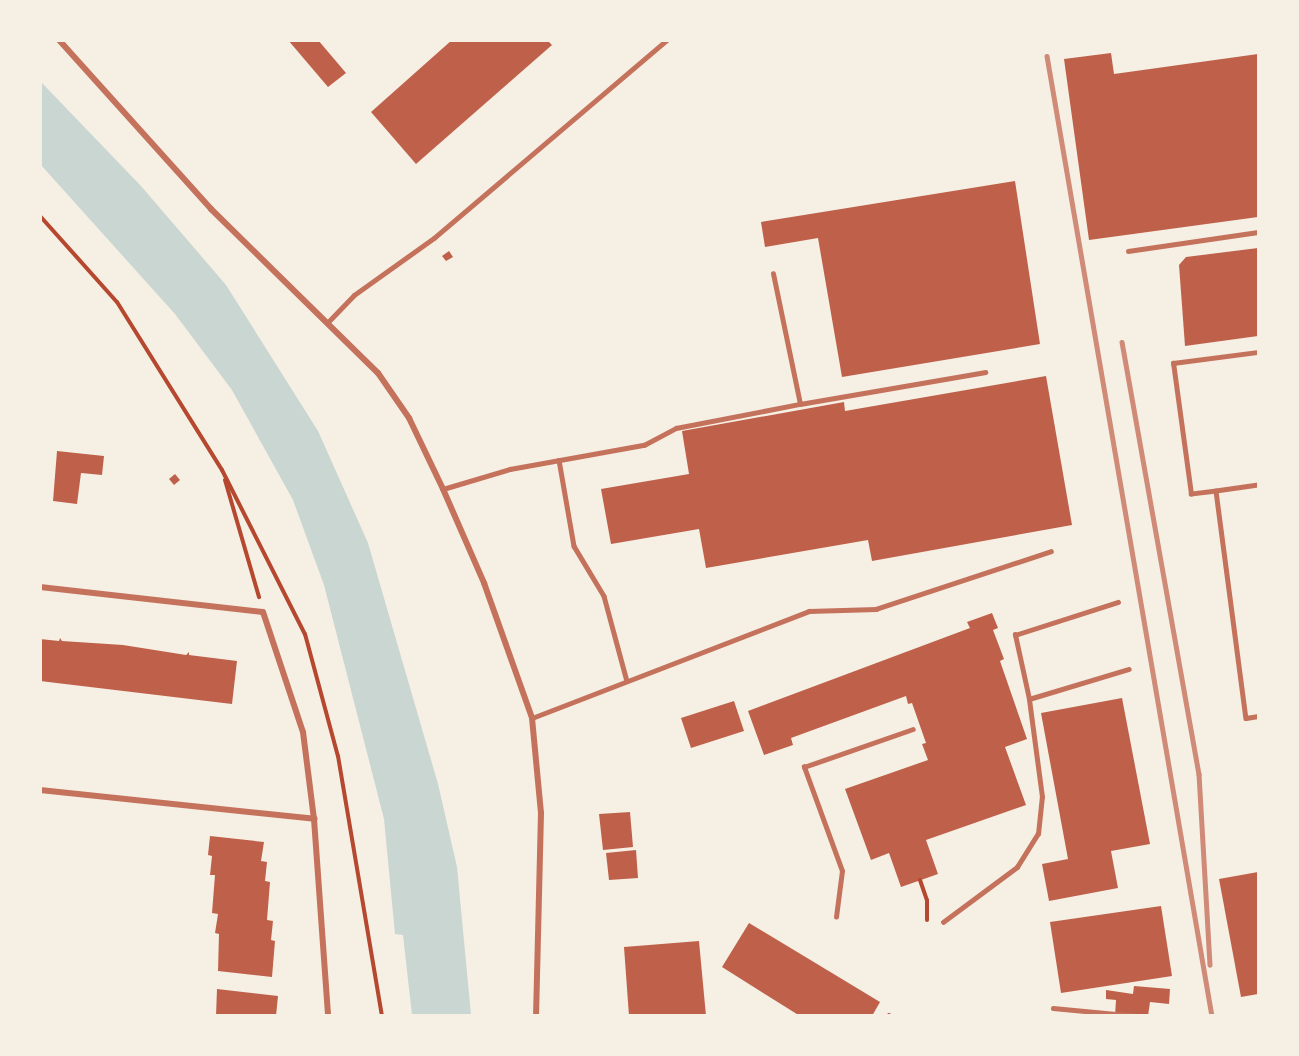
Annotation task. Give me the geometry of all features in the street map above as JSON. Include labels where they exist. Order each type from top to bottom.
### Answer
[{"type":"street","points":[[59,40],[211,209],[327,322],[395,396],[443,489],[484,583],[532,718],[541,813],[536,1016]]},
{"type":"street","points":[[40,587],[263,612],[303,732],[314,819],[328,1016]]},
{"type":"street","points":[[40,790],[314,819]]},
{"type":"lane","points":[[327,322],[354,295],[441,232],[667,40]]},
{"type":"lane","points":[[1128,251],[1258,232]]},
{"type":"lane","points":[[773,274],[800,404]]},
{"type":"lane","points":[[1258,351],[1173,363],[1191,494],[1258,485]]},
{"type":"lane","points":[[443,489],[559,460],[644,445],[676,428],[986,372]]},
{"type":"lane","points":[[559,460],[574,546],[604,596],[627,681]]},
{"type":"lane","points":[[1216,491],[1246,718],[1258,716]]},
{"type":"lane","points":[[532,718],[809,611],[876,609],[1051,550]]},
{"type":"lane","points":[[943,922],[1017,867],[1038,834],[1042,797],[1029,699],[1015,635],[1118,602]]},
{"type":"lane","points":[[1029,699],[1129,669]]},
{"type":"lane","points":[[836,917],[842,871],[804,767],[913,729]]},
{"type":"lane","points":[[1053,1008],[1137,1016]]},
{"type":"path","points":[[40,216],[117,302],[222,470],[263,612]]},
{"type":"path","points":[[920,880],[927,900],[927,922]]},
{"type":"shaded area","points":[[41,82],[141,186],[226,285],[318,431],[368,543],[438,784],[457,867],[471,1015],[412,1015],[403,935],[395,934],[384,819],[324,585],[293,500],[232,390],[175,314],[41,165]]},
{"type":"building","points":[[288,40],[318,40],[346,73],[328,87]]},
{"type":"building","points":[[452,40],[547,40],[552,45],[416,164],[371,112]]},
{"type":"building","points":[[1111,53],[1114,74],[1258,54],[1258,217],[1089,240],[1064,59]]},
{"type":"building","points":[[1015,181],[1040,344],[842,377],[818,238],[765,247],[761,222]]},
{"type":"building","points":[[1258,248],[1258,336],[1185,346],[1179,265],[1186,257]]},
{"type":"building","points":[[449,251],[453,257],[446,261],[442,256]]},
{"type":"building","points":[[1046,376],[1072,525],[872,561],[868,540],[706,568],[699,529],[611,544],[601,489],[689,474],[682,431],[844,402],[845,411]]},
{"type":"building","points":[[57,451],[104,456],[102,475],[81,473],[77,504],[53,501]]},
{"type":"building","points":[[175,474],[180,480],[174,485],[169,479]]},
{"type":"building","points":[[992,613],[998,628],[993,630],[1004,659],[1000,661],[1027,739],[1005,747],[1026,805],[926,840],[938,874],[901,887],[889,853],[871,860],[845,789],[928,760],[922,744],[926,743],[912,703],[908,704],[906,696],[791,738],[793,745],[764,755],[748,711],[970,628],[967,622]]},
{"type":"building","points":[[60,638],[62,641],[123,645],[186,655],[189,652],[189,655],[237,661],[232,704],[40,681],[40,639],[59,641]]},
{"type":"building","points":[[1122,698],[1150,844],[1111,851],[1118,888],[1049,901],[1042,864],[1068,859],[1041,713]]},
{"type":"building","points":[[734,701],[744,731],[691,748],[681,718]]},
{"type":"building","points":[[630,812],[633,847],[603,850],[599,814]]},
{"type":"building","points":[[210,836],[264,842],[261,861],[267,862],[265,881],[270,882],[267,920],[273,921],[271,940],[275,941],[272,977],[218,971],[219,934],[215,933],[218,914],[212,913],[215,875],[210,875],[212,856],[208,855]]},
{"type":"building","points":[[636,850],[638,878],[609,880],[606,853]]},
{"type":"building","points":[[1258,872],[1258,994],[1241,997],[1219,879]]},
{"type":"building","points":[[1161,906],[1172,976],[1061,993],[1050,922]]},
{"type":"building","points":[[749,923],[880,1002],[872,1016],[800,1016],[722,967]]},
{"type":"building","points":[[699,941],[706,1016],[629,1016],[624,947]]},
{"type":"building","points":[[1134,986],[1170,989],[1169,1004],[1150,1002],[1148,1016],[1115,1016],[1116,1000],[1106,999],[1106,990],[1133,994]]},
{"type":"building","points":[[217,989],[278,996],[276,1016],[216,1016]]},
{"type":"railway","points":[[1047,56],[1212,1016]]},
{"type":"railway","points":[[1122,342],[1199,774],[1210,965]]}]
